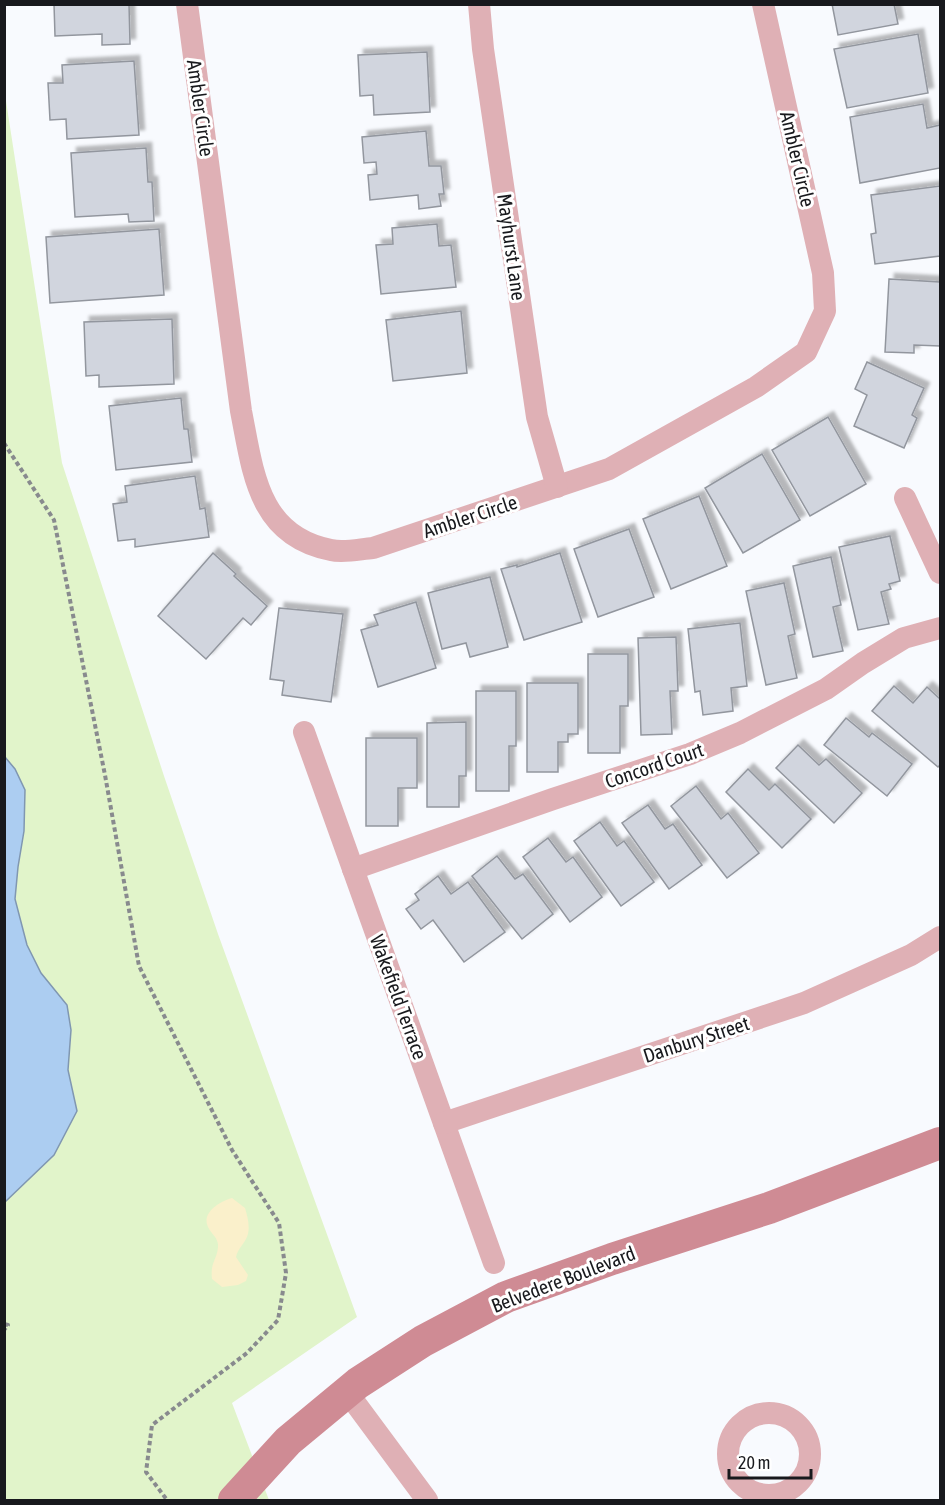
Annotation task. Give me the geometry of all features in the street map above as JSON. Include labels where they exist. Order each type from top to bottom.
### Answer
[{"type":"street","name":"Ambler Circle","points":[[187,4],[241,411],[253,473],[268,511],[296,538],[333,551],[373,548],[609,469],[756,387],[807,352],[825,311],[823,273],[763,4]]},
{"type":"street","name":"Mayhurst Lane","points":[[479,4],[483,49],[537,417],[557,487]]},
{"type":"street","points":[[905,498],[940,573]]},
{"type":"street","name":"Concord Court","points":[[353,868],[690,754],[740,733],[826,689],[904,638],[940,628]]},
{"type":"street","name":"Wakefield Terrace","points":[[304,732],[494,1263]]},
{"type":"street","name":"Danbury Street","points":[[444,1123],[804,1003],[911,955],[940,937]]},
{"type":"street","name":"Belvedere Boulevard","points":[[234,1500],[288,1441],[347,1392],[423,1341],[506,1297],[612,1259],[769,1208],[940,1143]]},
{"type":"street","points":[[347,1392],[427,1500]]},
{"type":"path","points":[[4,443],[54,520],[105,775],[139,966],[232,1150],[279,1223],[285,1273],[278,1320],[246,1353],[152,1425],[146,1472],[167,1500]]},
{"type":"path","points":[[4,1324],[8,1325],[4,1330]]},
{"type":"green space","points":[[4,88],[62,463],[218,934],[357,1317],[232,1403],[269,1500],[5,1500]]},
{"type":"sand","points":[[232,1198],[245,1208],[247,1216],[248,1235],[236,1257],[248,1275],[246,1281],[238,1285],[222,1287],[212,1279],[218,1244],[208,1227],[207,1217],[213,1208]]},
{"type":"water","points":[[5,757],[15,769],[25,790],[24,831],[15,899],[27,945],[41,973],[67,1005],[71,1030],[68,1070],[77,1111],[54,1155],[5,1202]]},
{"type":"building","points":[[54,4],[129,4],[130,44],[102,45],[102,34],[55,36]]},
{"type":"building","points":[[832,4],[894,4],[898,24],[838,35]]},
{"type":"building","points":[[918,34],[928,93],[847,108],[834,49]]},
{"type":"building","points":[[427,52],[430,112],[374,115],[373,95],[360,96],[358,55]]},
{"type":"building","points":[[134,61],[139,135],[67,139],[66,119],[50,120],[48,83],[63,83],[62,65]]},
{"type":"building","points":[[923,104],[927,128],[940,125],[940,168],[860,183],[850,117]]},
{"type":"building","points":[[426,131],[429,166],[441,166],[444,194],[439,194],[441,206],[419,209],[418,195],[370,200],[368,175],[377,174],[376,162],[364,163],[362,137]]},
{"type":"building","points":[[146,148],[148,182],[152,182],[154,221],[129,222],[128,214],[75,217],[71,153]]},
{"type":"building","points":[[940,186],[940,256],[875,264],[871,234],[876,233],[871,195]]},
{"type":"building","points":[[437,224],[439,246],[451,245],[456,287],[381,294],[376,245],[393,244],[392,228]]},
{"type":"building","points":[[159,229],[164,295],[50,303],[46,237]]},
{"type":"building","points":[[889,279],[940,282],[940,346],[914,345],[914,353],[885,352]]},
{"type":"building","points":[[461,311],[467,373],[393,381],[386,320]]},
{"type":"building","points":[[172,319],[174,384],[99,387],[99,375],[86,376],[84,322]]},
{"type":"building","points":[[867,362],[924,388],[912,415],[917,418],[904,448],[854,426],[867,395],[855,389]]},
{"type":"building","points":[[181,398],[184,429],[188,429],[192,462],[116,470],[109,406]]},
{"type":"building","points":[[828,417],[866,484],[810,516],[772,450]]},
{"type":"building","points":[[762,454],[800,520],[743,553],[705,488]]},
{"type":"building","points":[[195,476],[200,509],[205,508],[209,537],[135,547],[135,539],[118,541],[113,504],[127,502],[125,486]]},
{"type":"building","points":[[699,496],[727,566],[671,589],[643,519]]},
{"type":"building","points":[[629,529],[654,597],[598,617],[574,549]]},
{"type":"building","points":[[890,536],[900,581],[889,584],[891,589],[881,592],[889,624],[858,630],[839,547]]},
{"type":"building","points":[[213,553],[267,606],[251,625],[243,618],[206,659],[158,616]]},
{"type":"building","points":[[560,553],[582,622],[524,640],[501,569],[517,565],[517,567]]},
{"type":"building","points":[[831,557],[841,605],[833,607],[843,651],[813,657],[793,566]]},
{"type":"building","points":[[490,577],[508,647],[470,657],[466,643],[442,649],[428,593]]},
{"type":"building","points":[[784,583],[795,634],[788,636],[797,678],[766,685],[746,591]]},
{"type":"building","points":[[416,602],[436,668],[378,687],[361,630],[378,625],[374,615]]},
{"type":"building","points":[[279,608],[343,614],[331,702],[282,695],[284,681],[270,679]]},
{"type":"building","points":[[740,623],[747,686],[731,688],[733,711],[703,715],[700,691],[695,692],[688,629]]},
{"type":"building","points":[[676,637],[678,691],[670,691],[672,734],[641,735],[638,638]]},
{"type":"building","points":[[588,654],[628,654],[628,706],[620,706],[620,753],[588,753]]},
{"type":"building","points":[[527,683],[578,683],[578,734],[568,734],[568,742],[558,742],[558,772],[527,772]]},
{"type":"building","points":[[894,686],[913,703],[927,687],[940,699],[940,765],[938,767],[872,711]]},
{"type":"building","points":[[476,691],[516,691],[516,746],[509,746],[509,791],[476,791]]},
{"type":"building","points":[[846,718],[869,737],[872,733],[912,764],[887,796],[824,745]]},
{"type":"building","points":[[466,722],[466,776],[459,776],[459,807],[427,807],[427,723]]},
{"type":"building","points":[[366,738],[417,738],[417,788],[398,788],[398,826],[366,826]]},
{"type":"building","points":[[798,745],[819,765],[826,759],[862,793],[834,823],[776,768]]},
{"type":"building","points":[[748,769],[769,790],[775,784],[811,819],[782,848],[726,792]]},
{"type":"building","points":[[696,786],[721,819],[728,813],[759,853],[727,878],[671,806]]},
{"type":"building","points":[[648,805],[665,829],[673,824],[702,865],[669,889],[622,823]]},
{"type":"building","points":[[600,822],[617,846],[624,841],[654,882],[621,906],[574,841]]},
{"type":"building","points":[[548,838],[566,862],[573,857],[602,897],[570,922],[523,857]]},
{"type":"building","points":[[497,856],[515,879],[523,874],[553,914],[522,939],[472,876]]},
{"type":"building","points":[[438,876],[451,894],[468,882],[505,932],[464,962],[433,920],[421,929],[406,909],[419,900],[415,894]]}]
